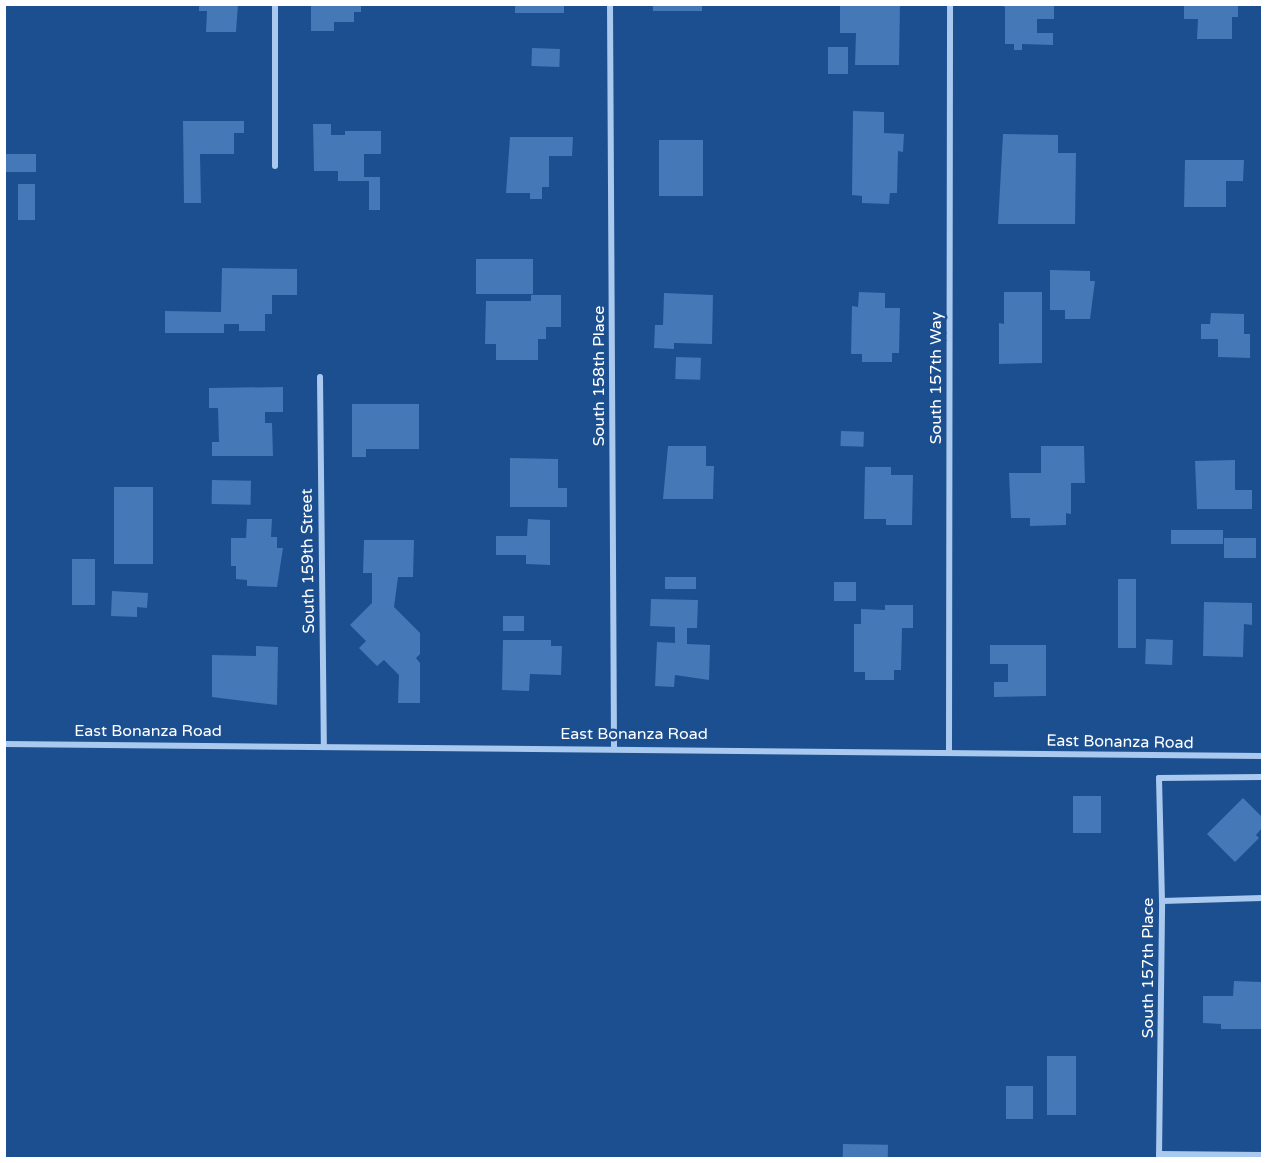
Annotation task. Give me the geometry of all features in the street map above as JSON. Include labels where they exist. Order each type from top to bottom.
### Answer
[{"type":"street","points":[[275,4],[275,166]]},
{"type":"street","name":"South 158th Place","points":[[610,4],[614,747]]},
{"type":"street","name":"South 157th Way","points":[[949,751],[950,4]]},
{"type":"street","name":"South 159th Street","points":[[320,377],[324,745]]},
{"type":"street","name":"East Bonanza Road","points":[[4,744],[614,747],[949,751],[1182,758],[1263,756]]},
{"type":"street","name":"South 157th Place","points":[[1159,1156],[1162,901],[1159,778],[1263,777]]},
{"type":"street","points":[[1162,901],[1263,897]]},
{"type":"street","points":[[1159,1156],[1263,1155]]},
{"type":"building","points":[[199,4],[238,4],[236,32],[206,32],[207,11],[199,11]]},
{"type":"building","points":[[311,4],[361,4],[361,12],[354,12],[354,22],[334,22],[334,31],[311,31]]},
{"type":"building","points":[[515,4],[564,4],[564,13],[515,13]]},
{"type":"building","points":[[653,4],[702,4],[702,11],[653,11]]},
{"type":"building","points":[[840,4],[900,4],[899,65],[855,65],[856,33],[840,33]]},
{"type":"building","points":[[997,4],[1054,4],[1054,19],[1037,19],[1037,33],[1053,33],[1053,45],[1022,44],[1022,50],[1014,50],[1014,44],[1005,44],[1005,7]]},
{"type":"building","points":[[1184,4],[1238,4],[1238,17],[1232,17],[1232,39],[1197,39],[1198,19],[1184,19]]},
{"type":"building","points":[[828,47],[848,47],[848,74],[828,74]]},
{"type":"building","points":[[532,48],[560,49],[559,67],[531,66]]},
{"type":"building","points":[[853,111],[884,112],[884,133],[904,134],[903,152],[898,151],[897,193],[890,193],[889,204],[862,203],[862,196],[852,195]]},
{"type":"building","points":[[183,121],[244,121],[244,133],[234,133],[234,154],[200,154],[201,203],[184,203]]},
{"type":"building","points":[[313,124],[331,124],[331,135],[345,135],[345,131],[381,131],[381,154],[364,154],[364,177],[380,177],[380,210],[369,210],[369,181],[338,181],[338,171],[314,171]]},
{"type":"building","points":[[1003,134],[1058,135],[1058,153],[1076,153],[1075,224],[998,224]]},
{"type":"building","points":[[510,137],[573,137],[572,156],[549,156],[549,187],[542,187],[542,199],[530,199],[530,193],[506,193]]},
{"type":"building","points":[[659,140],[703,140],[703,196],[659,196]]},
{"type":"building","points":[[6,154],[36,154],[36,172],[6,172]]},
{"type":"building","points":[[1185,160],[1244,160],[1243,181],[1226,181],[1226,207],[1184,207]]},
{"type":"building","points":[[18,184],[35,184],[35,220],[18,220]]},
{"type":"building","points":[[476,259],[533,259],[533,294],[476,294]]},
{"type":"building","points":[[222,268],[297,269],[297,295],[272,295],[272,314],[265,314],[265,331],[239,331],[239,324],[224,324],[224,333],[165,333],[165,311],[221,312]]},
{"type":"building","points":[[1050,270],[1090,271],[1090,281],[1095,281],[1090,319],[1065,319],[1065,310],[1050,310]]},
{"type":"building","points":[[859,292],[885,293],[885,308],[900,308],[899,353],[892,353],[892,362],[862,362],[862,354],[851,354],[852,306],[858,307]]},
{"type":"building","points":[[1004,292],[1042,292],[1042,363],[999,364],[999,323],[1004,324]]},
{"type":"building","points":[[664,293],[713,295],[712,344],[674,343],[674,349],[654,348],[655,325],[663,325]]},
{"type":"building","points":[[531,295],[561,295],[561,327],[546,327],[546,339],[538,339],[538,360],[496,360],[496,344],[485,344],[486,301],[531,301]]},
{"type":"building","points":[[1211,313],[1244,314],[1244,334],[1250,334],[1250,358],[1218,357],[1218,339],[1201,339],[1201,324],[1210,324]]},
{"type":"building","points":[[676,357],[701,358],[700,380],[675,379]]},
{"type":"building","points":[[283,387],[283,412],[265,412],[265,423],[272,423],[273,456],[212,456],[212,442],[219,442],[218,408],[209,408],[209,388]]},
{"type":"building","points":[[352,404],[419,404],[419,449],[366,449],[366,457],[352,457]]},
{"type":"building","points":[[841,431],[864,432],[863,447],[840,446]]},
{"type":"building","points":[[668,446],[706,446],[706,466],[714,466],[713,499],[663,499]]},
{"type":"building","points":[[1041,446],[1084,446],[1085,483],[1071,483],[1071,514],[1066,513],[1066,525],[1030,526],[1030,518],[1011,518],[1009,473],[1041,473]]},
{"type":"building","points":[[510,458],[558,459],[558,488],[567,488],[567,507],[510,507]]},
{"type":"building","points":[[1235,460],[1235,490],[1252,490],[1252,509],[1197,509],[1195,461]]},
{"type":"building","points":[[865,467],[891,467],[891,475],[913,475],[912,525],[886,525],[886,519],[864,519]]},
{"type":"building","points":[[212,480],[251,481],[251,505],[212,504]]},
{"type":"building","points":[[114,487],[153,487],[153,564],[114,564]]},
{"type":"building","points":[[247,519],[272,519],[271,537],[277,537],[277,548],[283,548],[277,587],[247,586],[247,580],[236,579],[236,566],[231,566],[231,538],[246,538]]},
{"type":"building","points":[[528,519],[550,520],[550,565],[526,564],[526,555],[496,555],[496,536],[527,536]]},
{"type":"building","points":[[1171,530],[1223,530],[1223,544],[1171,544]]},
{"type":"building","points":[[1224,538],[1256,538],[1256,558],[1224,558]]},
{"type":"building","points":[[364,540],[414,540],[413,577],[398,577],[394,607],[420,633],[420,654],[416,658],[420,663],[420,703],[398,703],[399,675],[384,660],[377,666],[359,648],[366,641],[350,625],[372,603],[372,573],[363,573]]},
{"type":"building","points":[[72,559],[95,559],[95,605],[72,605]]},
{"type":"building","points":[[665,577],[696,577],[696,589],[665,589]]},
{"type":"building","points":[[1118,579],[1136,579],[1136,648],[1118,648]]},
{"type":"building","points":[[834,582],[856,582],[856,601],[834,601]]},
{"type":"building","points":[[112,591],[148,593],[147,608],[137,607],[137,617],[111,616]]},
{"type":"building","points":[[651,599],[698,600],[697,628],[687,628],[687,644],[710,645],[709,680],[675,675],[674,687],[655,686],[657,642],[675,643],[675,627],[650,626]]},
{"type":"building","points":[[1204,602],[1252,603],[1252,625],[1244,624],[1243,657],[1203,656]]},
{"type":"building","points":[[885,605],[913,605],[913,628],[902,628],[901,670],[894,670],[894,680],[865,680],[865,672],[854,672],[854,624],[861,624],[861,609],[885,610]]},
{"type":"building","points":[[503,616],[524,616],[524,631],[503,631]]},
{"type":"building","points":[[1146,639],[1173,640],[1172,665],[1145,664]]},
{"type":"building","points":[[503,640],[551,640],[551,646],[562,646],[561,675],[530,674],[529,691],[502,690]]},
{"type":"building","points":[[990,645],[1046,645],[1046,696],[994,697],[994,682],[1008,682],[1008,664],[990,664]]},
{"type":"building","points":[[256,646],[278,647],[277,705],[212,697],[212,655],[256,656]]},
{"type":"building","points":[[1073,796],[1101,796],[1101,833],[1073,833]]},
{"type":"building","points":[[1243,798],[1262,817],[1262,828],[1256,835],[1259,838],[1235,862],[1207,834]]},
{"type":"building","points":[[1234,981],[1262,982],[1262,1029],[1221,1029],[1221,1024],[1203,1023],[1203,996],[1233,996]]},
{"type":"building","points":[[1047,1056],[1076,1056],[1076,1115],[1047,1115]]},
{"type":"building","points":[[1006,1086],[1033,1086],[1033,1119],[1006,1119]]},
{"type":"building","points":[[843,1144],[888,1145],[888,1158],[843,1158]]}]
